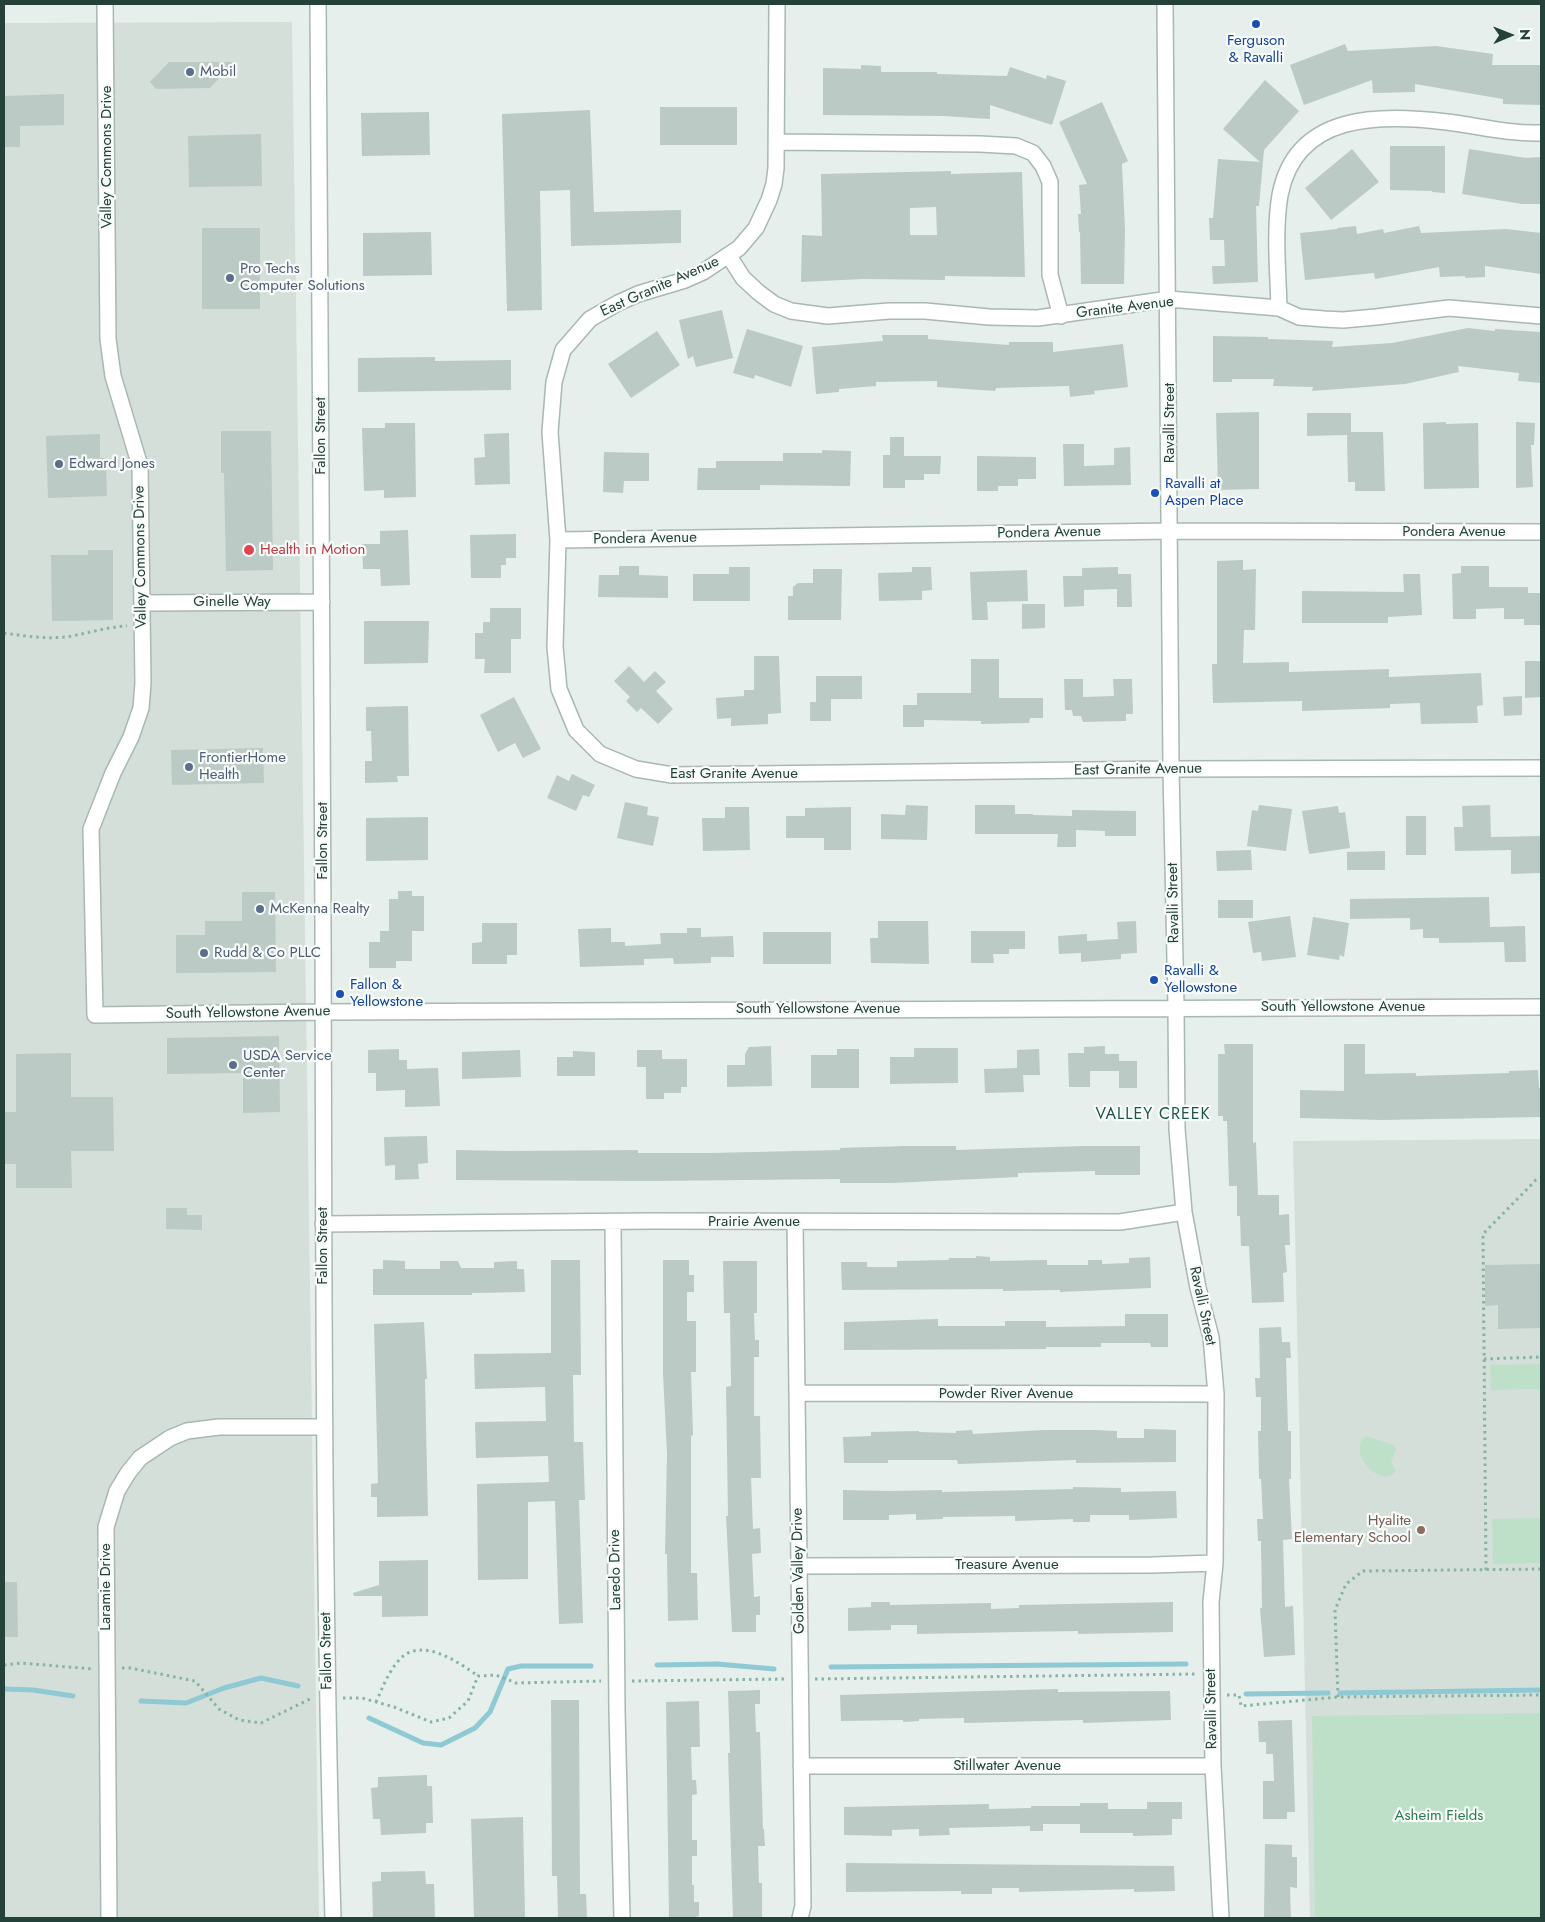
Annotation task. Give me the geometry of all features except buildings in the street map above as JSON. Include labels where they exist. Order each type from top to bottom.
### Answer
[{"type":"street","name":"Valley Commons Drive","points":[[95,1015],[91,829],[131,737],[141,708],[143,683],[140,466],[113,376],[108,338],[105,4]]},
{"type":"street","name":"Fallon Street","points":[[318,4],[322,602],[323,1224],[328,1697],[334,1918]]},
{"type":"street","name":"East Granite Avenue","points":[[777,4],[777,142],[774,184],[756,228],[747,240],[729,256],[703,272],[685,280],[638,294],[590,319],[563,350],[554,382],[550,432],[558,540],[554,647],[559,689],[576,730],[600,754],[636,769],[672,775],[1171,769],[1541,768]]},
{"type":"street","name":"Ravalli Street","points":[[1165,4],[1171,531],[1171,769],[1177,1129],[1184,1212],[1198,1288],[1211,1337],[1216,1394],[1215,1564],[1211,1602],[1212,1766],[1221,1918]]},
{"type":"street","points":[[1279,308],[1278,220],[1280,197],[1292,161],[1310,141],[1334,127],[1376,119],[1418,119],[1450,122],[1498,131],[1541,133]]},
{"type":"street","points":[[777,142],[980,144],[1016,146],[1033,153],[1043,166],[1050,182],[1050,275],[1060,316]]},
{"type":"street","name":"Granite Avenue","points":[[729,256],[743,278],[774,304],[791,311],[828,316],[889,311],[925,311],[988,318],[1038,318],[1169,300],[1279,308],[1299,317],[1343,320],[1449,308],[1541,316]]},
{"type":"street","name":"Pondera Avenue","points":[[558,540],[1171,531],[1541,532]]},
{"type":"street","name":"Ginelle Way","points":[[142,603],[322,602]]},
{"type":"street","name":"South Yellowstone Avenue","points":[[95,1015],[323,1012],[1541,1006]]},
{"type":"street","name":"Prairie Avenue","points":[[323,1224],[1120,1222],[1184,1212]]},
{"type":"street","name":"Laredo Drive","points":[[613,1222],[617,1681],[622,1918]]},
{"type":"street","name":"Golden Valley Drive","points":[[795,1222],[803,1906],[800,1918]]},
{"type":"street","name":"Powder River Avenue","points":[[797,1393],[1216,1394]]},
{"type":"street","name":"Laramie Drive","points":[[109,1918],[106,1527],[117,1491],[140,1458],[170,1438],[187,1431],[219,1427],[325,1427]]},
{"type":"street","name":"Treasure Avenue","points":[[799,1566],[1215,1564]]},
{"type":"street","name":"Stillwater Avenue","points":[[801,1766],[1212,1766]]},
{"type":"path","points":[[4,634],[28,637],[65,637],[112,626],[142,625]]},
{"type":"path","points":[[1486,1570],[1483,1234],[1536,1180],[1541,1179]]},
{"type":"path","points":[[1484,1360],[1541,1357]]},
{"type":"path","points":[[1338,1697],[1335,1610],[1346,1584],[1363,1571],[1541,1569]]},
{"type":"path","points":[[376,1702],[390,1672],[403,1657],[421,1649],[439,1654],[462,1665],[478,1676],[496,1675],[516,1683],[1196,1674]]},
{"type":"path","points":[[202,1690],[219,1709],[238,1720],[261,1723],[315,1697],[328,1697],[362,1698],[394,1707],[431,1722],[448,1718],[468,1701],[478,1676]]},
{"type":"path","points":[[1240,1695],[1241,1706],[1338,1697],[1541,1696]]},
{"type":"shaded area","points":[[292,22],[319,1918],[4,1918],[4,23]]},
{"type":"shaded area","name":"Hyalite Elementary School","points":[[1541,1139],[1541,1918],[1310,1918],[1293,1141]]},
{"type":"green space","points":[[1541,1364],[1541,1389],[1491,1390],[1490,1365]]},
{"type":"green space","points":[[1366,1436],[1394,1445],[1396,1450],[1391,1462],[1396,1471],[1390,1476],[1382,1476],[1374,1472],[1362,1459],[1361,1443]]},
{"type":"green space","points":[[1541,1518],[1541,1563],[1493,1564],[1492,1519]]},
{"type":"green space","name":"Asheim Fields","points":[[1541,1713],[1541,1918],[1315,1918],[1312,1716]]},
{"type":"waterway","points":[[657,1665],[717,1664],[774,1669]]},
{"type":"waterway","points":[[831,1667],[1186,1664]]},
{"type":"waterway","points":[[369,1718],[423,1743],[441,1745],[475,1728],[490,1712],[508,1669],[521,1666],[591,1666]]},
{"type":"waterway","points":[[141,1701],[186,1703],[224,1688],[261,1678],[298,1686]]},
{"type":"waterway","points":[[4,1689],[33,1690],[73,1696]]},
{"type":"waterway","points":[[1340,1693],[1541,1690]]},
{"type":"waterway","points":[[1246,1694],[1328,1693]]},
{"type":"place","name":"Ferguson & Ravalli","points":[[1256,24]]},
{"type":"place","name":"Mobil","points":[[190,72]]},
{"type":"place","name":"Pro Techs Computer Solutions","points":[[230,278]]},
{"type":"place","name":"Edward Jones","points":[[59,464]]},
{"type":"place","name":"Ravalli at Aspen Place","points":[[1155,493]]},
{"type":"place","name":"Health in Motion","points":[[249,550]]},
{"type":"place","name":"FrontierHome Health","points":[[189,767]]},
{"type":"place","name":"McKenna Realty","points":[[260,909]]},
{"type":"place","name":"Rudd & Co PLLC","points":[[204,953]]},
{"type":"place","name":"Ravalli & Yellowstone","points":[[1154,980]]},
{"type":"place","name":"Fallon & Yellowstone","points":[[340,994]]},
{"type":"place","name":"USDA Service Center","points":[[233,1065]]},
{"type":"place","name":"Hyalite Elementary School","points":[[1421,1530]]},
{"type":"district","name":"VALLEY CREEK","points":[[1153,1115]]}]
